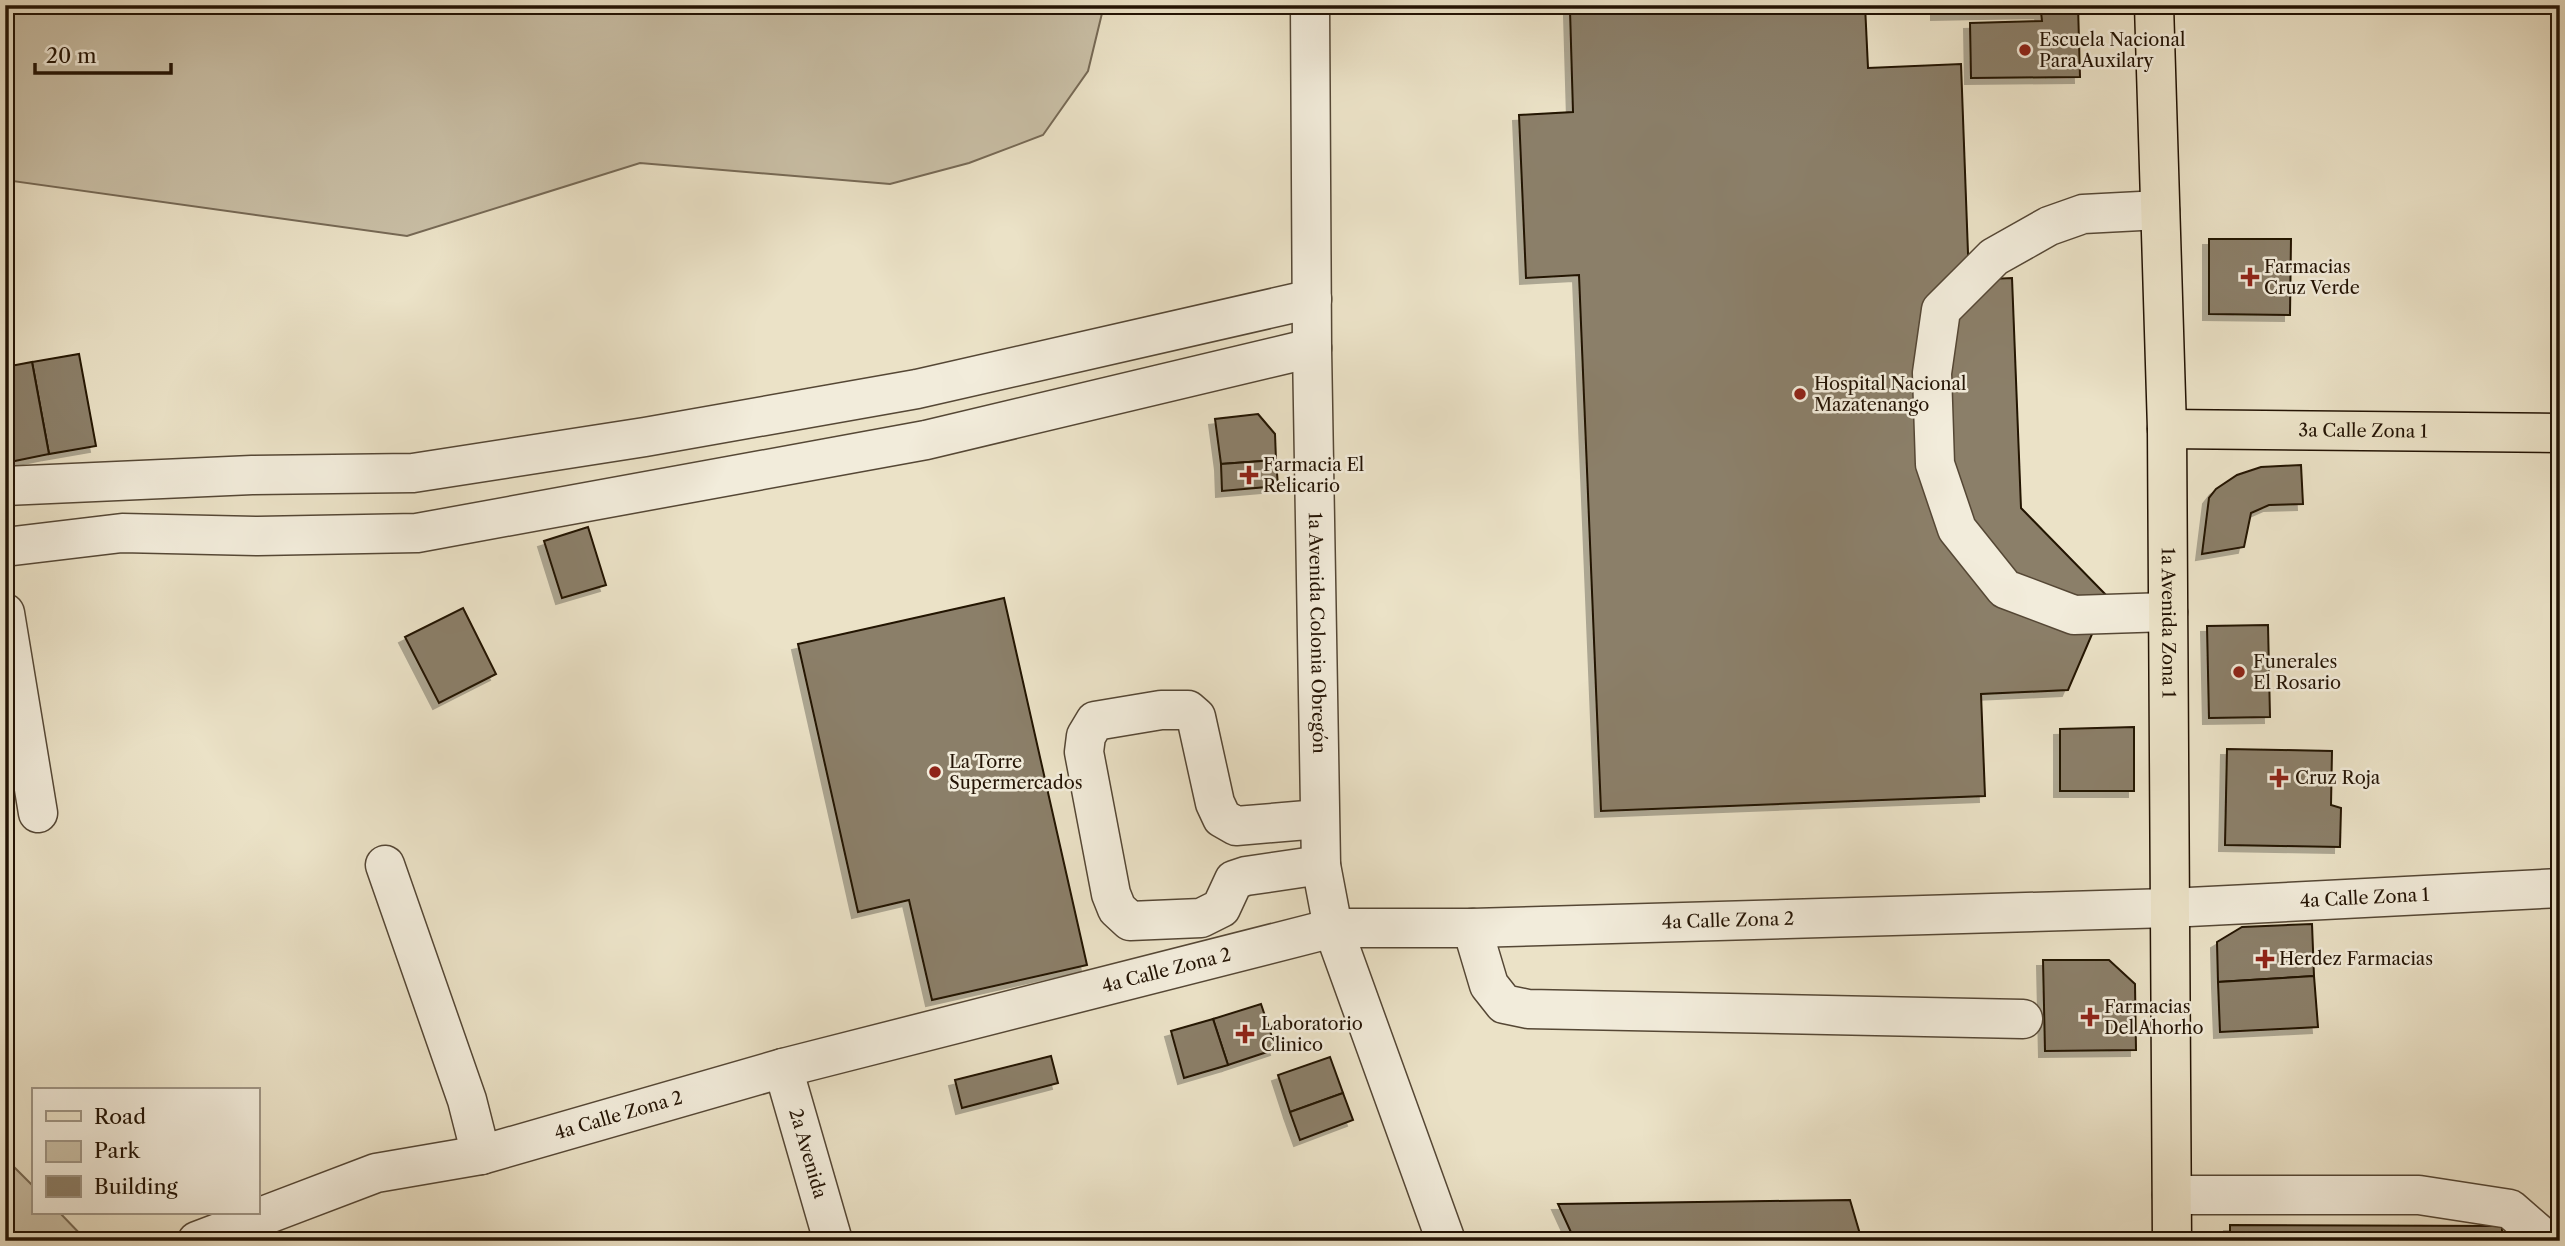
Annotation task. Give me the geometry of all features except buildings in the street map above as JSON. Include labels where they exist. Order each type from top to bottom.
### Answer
[{"type":"main road","name":"1a Avenida Zona 1","points":[[2154,5],[2167,429],[2172,1241]]},
{"type":"main road","name":"3a Calle Zona 1","points":[[2167,429],[2560,433]]},
{"type":"street","name":"1a Avenida Colonia Obregón","points":[[1310,5],[1312,348],[1321,865],[1333,928],[1446,1241]]},
{"type":"street","points":[[2160,210],[2083,214],[2049,226],[1994,257],[1941,310],[1932,373],[1935,464],[1957,530],[2005,589],[2074,615],[2168,611]]},
{"type":"street","points":[[5,486],[253,475],[413,472],[645,438],[917,389],[1312,299]]},
{"type":"street","points":[[5,547],[122,533],[258,536],[417,533],[926,440],[1312,348]]},
{"type":"street","points":[[917,389],[926,440]]},
{"type":"street","points":[[645,438],[656,491]]},
{"type":"street","points":[[253,475],[258,536]]},
{"type":"street","points":[[5,613],[38,813]]},
{"type":"street","points":[[1319,819],[1236,826],[1222,818],[1215,803],[1196,717],[1188,709],[1161,710],[1095,721],[1086,736],[1084,752],[1111,894],[1117,909],[1130,921],[1201,918],[1221,908],[1234,880],[1321,865]]},
{"type":"street","points":[[385,865],[467,1100],[481,1154]]},
{"type":"street","name":"4a Calle Zona 1","points":[[2169,908],[2560,888]]},
{"type":"street","name":"4a Calle Zona 2","points":[[197,1241],[376,1173],[481,1154],[783,1068],[1333,928],[1472,928],[2169,908]]},
{"type":"street","points":[[1472,928],[1489,985],[1504,1004],[1528,1009],[2022,1019]]},
{"type":"street","name":"2a Avenida","points":[[783,1068],[833,1241]]},
{"type":"street","points":[[2172,1195],[2419,1195],[2510,1209],[2541,1236],[2542,1241]]},
{"type":"green space","points":[[5,5],[1104,5],[1088,71],[1043,135],[969,163],[890,184],[640,163],[407,236],[5,180]]},
{"type":"green space","points":[[5,1158],[32,1185],[32,1214],[61,1214],[85,1239],[93,1241],[5,1241]]},
{"type":"place","name":"Escuela Nacional Para Auxilary","points":[[2025,50]]},
{"type":"place","name":"Farmacias Cruz Verde","points":[[2250,277]]},
{"type":"place","name":"Hospital Nacional Mazatenango","points":[[1800,394]]},
{"type":"place","name":"Farmacia El Relicario","points":[[1249,475]]},
{"type":"place","name":"Funerales El Rosario","points":[[2239,672]]},
{"type":"place","name":"La Torre Supermercados","points":[[935,772]]},
{"type":"place","name":"Cruz Roja","points":[[2279,778]]},
{"type":"place","name":"Herdez Farmacias","points":[[2265,959]]},
{"type":"place","name":"Farmacias Del Ahorho","points":[[2090,1017]]},
{"type":"place","name":"Laboratorio Clinico","points":[[1245,1034]]}]
